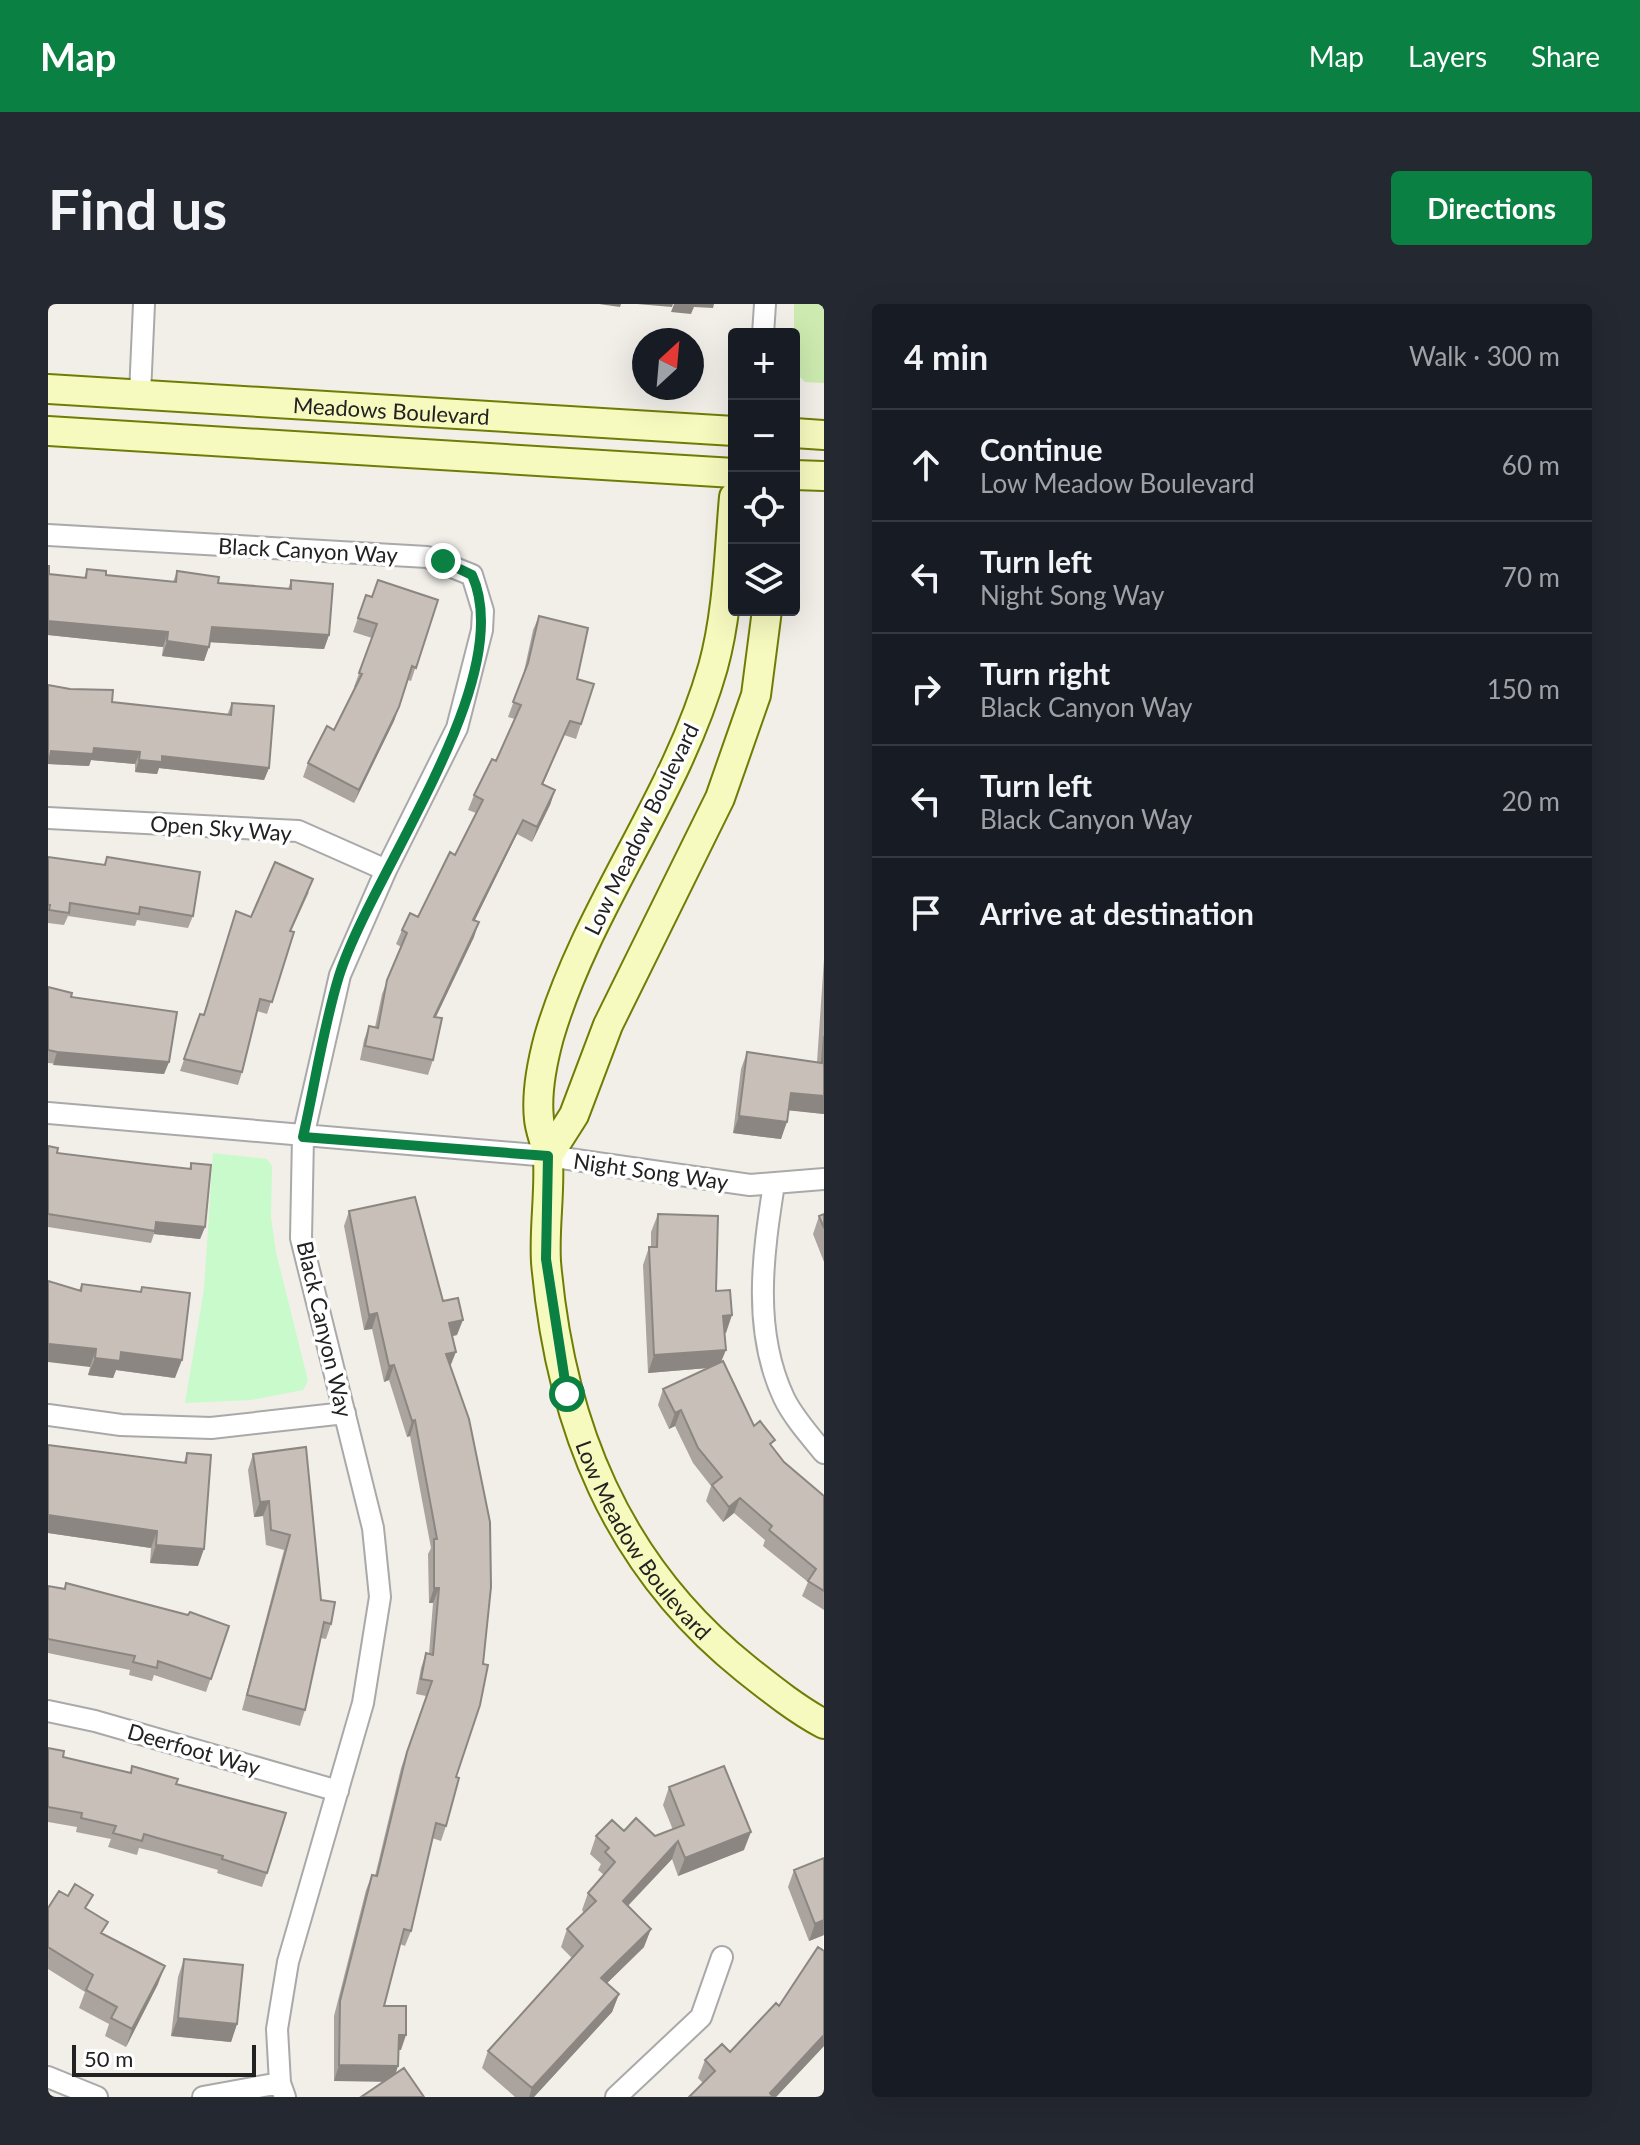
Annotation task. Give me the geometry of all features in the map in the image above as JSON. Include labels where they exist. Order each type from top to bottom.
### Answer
[{"type":"street","points":[[140,394],[144,304]]},
{"type":"street","points":[[763,328],[765,304]]},
{"type":"street","name":"Meadows Boulevard","points":[[48,389],[728,431]]},
{"type":"street","name":"Meadows Boulevard","points":[[48,431],[728,473]]},
{"type":"street","points":[[800,433],[824,435]]},
{"type":"street","points":[[800,475],[824,476]]},
{"type":"street","name":"Black Canyon Way","points":[[48,535],[427,557],[472,575],[483,611],[482,630],[465,702],[445,754],[386,870],[340,975],[303,1137],[301,1238],[373,1528],[380,1597],[363,1703],[288,1962],[277,2029],[283,2090]]},
{"type":"street","name":"Low Meadow Boulevard","points":[[729,544],[721,623],[709,678],[671,771],[579,956],[549,1039],[539,1082],[539,1120],[548,1156],[546,1259],[567,1394],[599,1482],[652,1573],[687,1615],[770,1688],[824,1724]]},
{"type":"street","points":[[548,1156],[574,1115],[608,1025],[725,786],[756,695],[766,616]]},
{"type":"street","name":"Open Sky Way","points":[[48,818],[298,831],[386,870]]},
{"type":"street","name":"Night Song Way","points":[[48,1113],[548,1156],[750,1185],[824,1179]]},
{"type":"street","points":[[774,1184],[766,1236],[762,1326],[784,1398],[824,1453]]},
{"type":"street","points":[[48,1415],[121,1425],[211,1428],[345,1413]]},
{"type":"street","name":"Deerfoot Way","points":[[48,1711],[95,1721],[338,1791]]},
{"type":"street","points":[[616,2097],[701,2017],[722,1957]]},
{"type":"street","points":[[48,2077],[97,2097]]},
{"type":"street","points":[[203,2097],[283,2090]]},
{"type":"green space","points":[[794,304],[824,304],[824,383],[805,382],[800,377],[800,328],[794,328]]},
{"type":"green space","points":[[213,1153],[267,1159],[272,1166],[271,1217],[276,1252],[308,1381],[303,1390],[251,1400],[185,1403],[204,1289]]},
{"type":"building","points":[[48,566],[49,574],[86,578],[87,569],[106,571],[106,575],[176,582],[177,571],[219,577],[218,583],[291,589],[291,580],[333,584],[329,635],[212,627],[209,647],[167,641],[168,632],[48,621]]},
{"type":"building","points":[[378,580],[438,600],[416,668],[412,666],[399,707],[359,790],[308,763],[327,726],[334,730],[362,674],[359,673],[377,624],[358,618],[366,595],[372,597]]},
{"type":"building","points":[[539,616],[588,628],[577,679],[594,684],[581,724],[570,721],[542,784],[555,790],[537,827],[523,820],[473,920],[479,922],[434,1017],[442,1018],[433,1060],[365,1046],[369,1026],[378,1028],[387,980],[407,933],[402,930],[410,913],[418,917],[450,852],[455,855],[483,800],[474,795],[492,759],[496,761],[521,705],[513,702],[528,663]]},
{"type":"building","points":[[48,685],[113,690],[112,702],[231,715],[232,703],[274,706],[269,768],[162,756],[162,762],[139,760],[140,752],[94,748],[93,754],[51,751],[48,757]]},
{"type":"building","points":[[48,857],[105,865],[107,857],[200,872],[193,916],[140,907],[139,914],[70,903],[69,913],[49,910]]},
{"type":"building","points":[[275,862],[313,879],[290,931],[294,932],[272,1002],[260,999],[242,1072],[184,1059],[200,1014],[204,1015],[236,911],[251,917]]},
{"type":"building","points":[[48,987],[72,993],[71,997],[177,1012],[169,1062],[48,1050]]},
{"type":"building","points":[[824,1036],[824,1096],[791,1093],[787,1122],[739,1116],[747,1052],[822,1063]]},
{"type":"building","points":[[48,1146],[58,1148],[57,1153],[146,1164],[191,1169],[191,1163],[211,1165],[205,1227],[156,1222],[155,1231],[48,1214]]},
{"type":"building","points":[[415,1197],[443,1301],[458,1298],[463,1320],[449,1323],[456,1352],[446,1354],[469,1419],[490,1522],[491,1587],[483,1664],[488,1665],[480,1705],[456,1777],[459,1778],[446,1826],[436,1823],[411,1931],[404,1929],[384,2006],[406,2006],[406,2035],[399,2035],[398,2066],[339,2065],[340,2001],[372,1875],[377,1876],[407,1752],[432,1681],[421,1679],[426,1653],[433,1655],[439,1588],[434,1588],[434,1539],[437,1539],[415,1420],[412,1421],[394,1365],[389,1366],[377,1313],[369,1315],[349,1211]]},
{"type":"building","points":[[658,1214],[718,1216],[716,1291],[730,1290],[732,1315],[723,1316],[726,1350],[654,1355],[649,1247],[657,1247]]},
{"type":"building","points":[[48,1281],[81,1291],[82,1284],[141,1292],[142,1287],[190,1293],[182,1360],[121,1352],[120,1361],[95,1358],[96,1349],[50,1344],[48,1351]]},
{"type":"building","points":[[723,1361],[754,1426],[760,1421],[775,1440],[770,1444],[784,1462],[824,1496],[824,1591],[808,1581],[816,1569],[769,1530],[772,1526],[740,1498],[729,1507],[712,1485],[722,1477],[698,1448],[681,1410],[675,1413],[663,1389]]},
{"type":"building","points":[[48,1445],[186,1463],[187,1453],[211,1455],[204,1549],[156,1545],[157,1531],[48,1515]]},
{"type":"building","points":[[306,1447],[321,1600],[335,1602],[331,1624],[324,1622],[305,1710],[247,1695],[290,1535],[271,1530],[269,1501],[260,1502],[253,1454]]},
{"type":"building","points":[[66,1583],[188,1615],[190,1612],[229,1626],[211,1679],[158,1661],[157,1668],[133,1662],[135,1656],[48,1639],[48,1586],[65,1589]]},
{"type":"building","points":[[48,1748],[64,1751],[63,1757],[131,1773],[132,1766],[178,1779],[176,1784],[286,1813],[267,1873],[222,1859],[223,1856],[144,1834],[142,1841],[113,1833],[116,1826],[81,1818],[82,1813],[48,1807]]},
{"type":"building","points":[[724,1766],[751,1832],[685,1858],[678,1841],[623,1901],[651,1929],[601,1978],[619,1994],[532,2088],[488,2051],[583,1946],[567,1929],[596,1901],[588,1893],[615,1862],[605,1852],[609,1848],[596,1836],[612,1820],[624,1831],[636,1818],[655,1836],[684,1825],[669,1787]]},
{"type":"building","points":[[824,1858],[824,1920],[815,1924],[794,1870]]},
{"type":"building","points":[[75,1884],[93,1895],[85,1908],[108,1922],[101,1933],[165,1966],[132,2029],[111,2018],[117,2007],[86,1990],[93,1975],[48,1947],[48,1908],[59,1891],[68,1896]]},
{"type":"building","points":[[818,1947],[824,1951],[824,2035],[770,2093],[773,2097],[689,2097],[715,2071],[705,2060],[722,2044],[730,2052],[776,2003],[779,2006]]},
{"type":"building","points":[[184,1959],[243,1965],[237,2024],[178,2018]]},
{"type":"building","points":[[404,2068],[424,2097],[361,2097]]},
{"type":"route","points":[[443,561],[472,575],[483,611],[482,630],[465,702],[457,728],[386,870],[340,975],[303,1137],[548,1156],[546,1259],[567,1394]]}]
